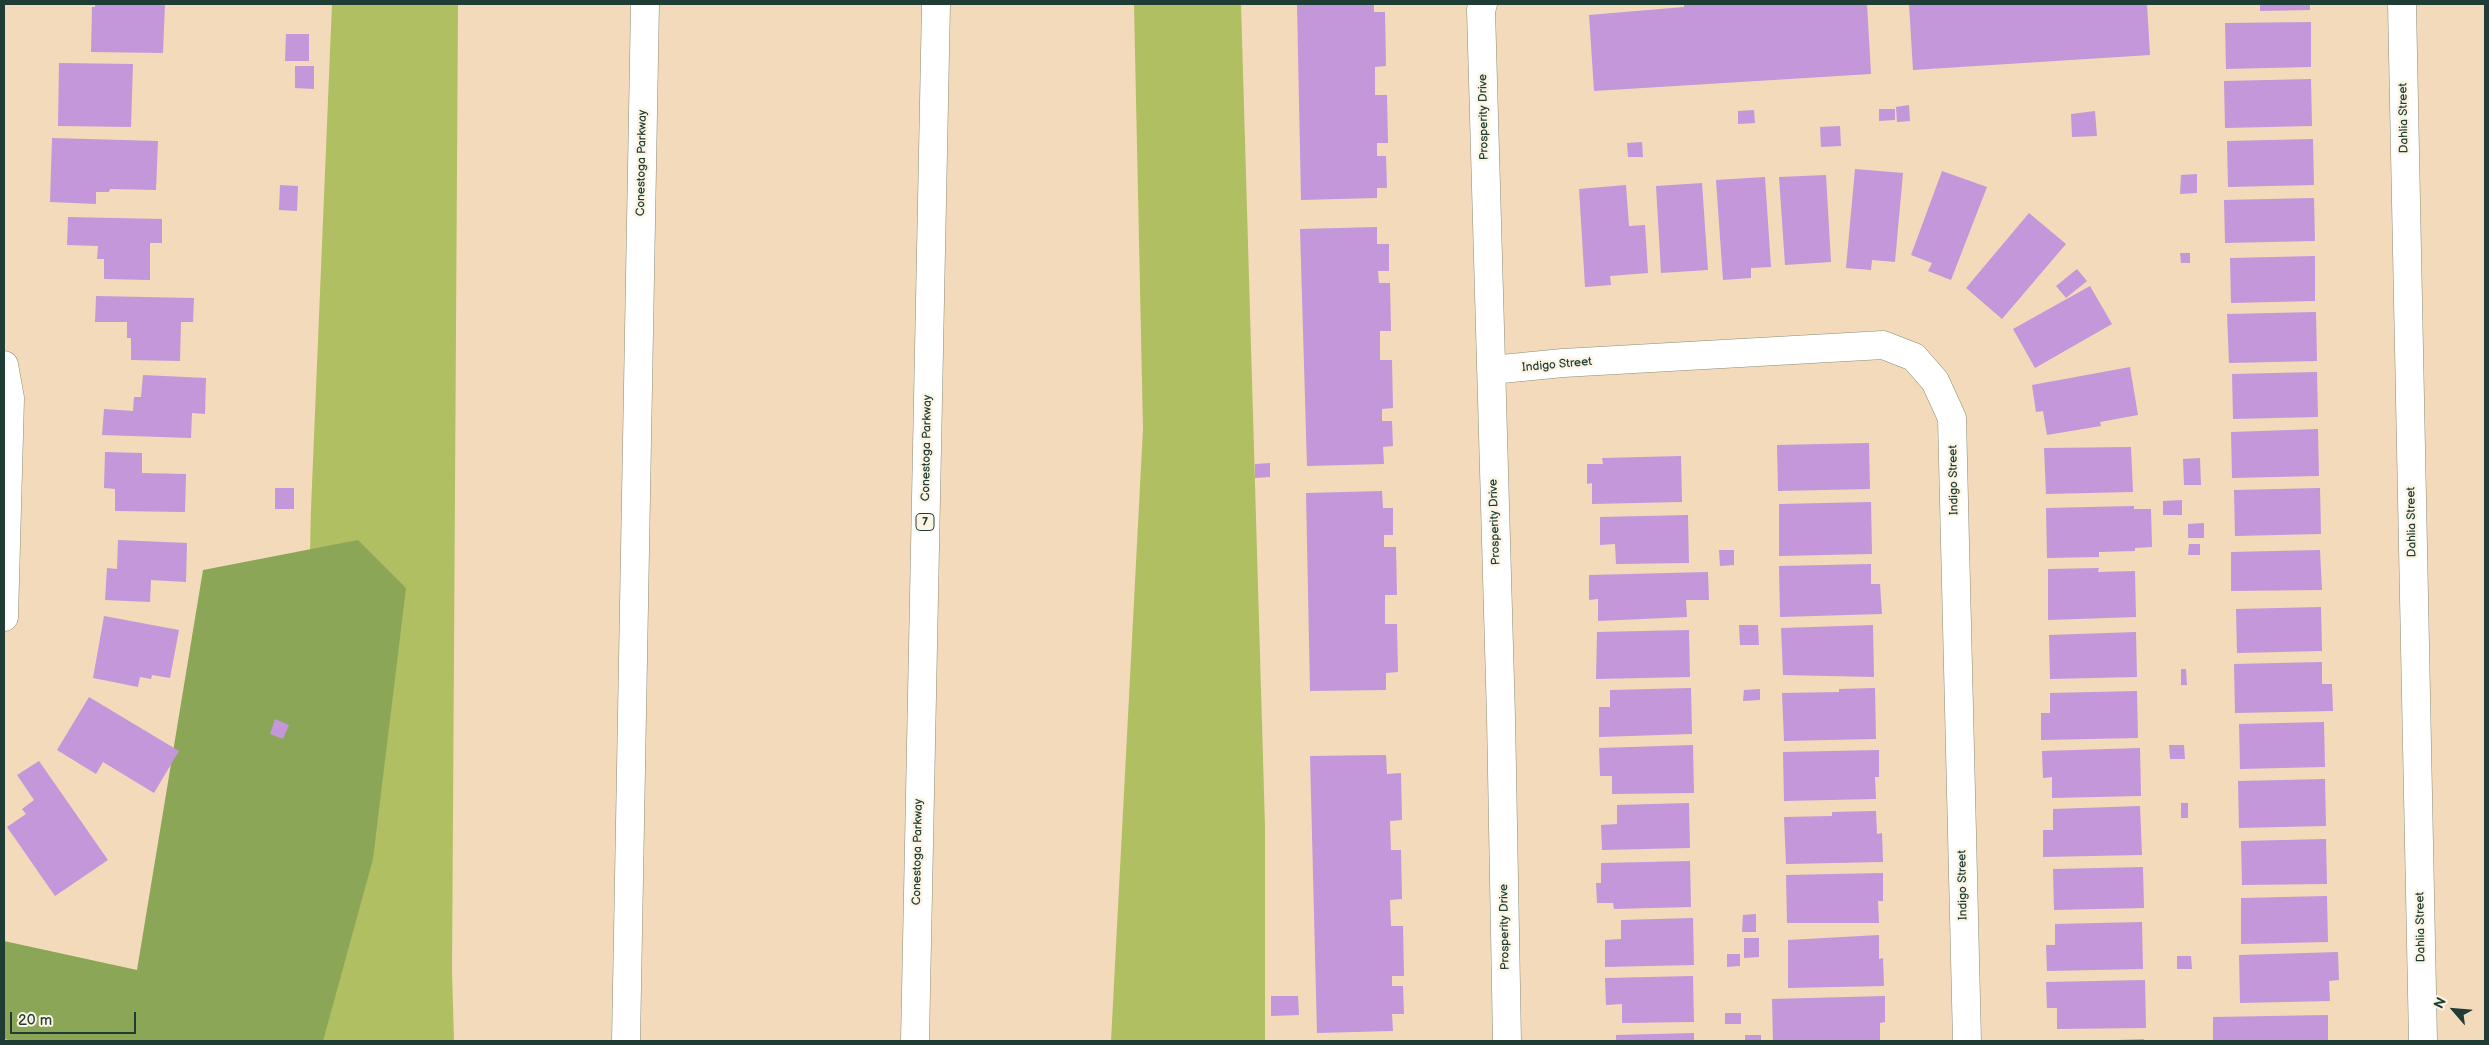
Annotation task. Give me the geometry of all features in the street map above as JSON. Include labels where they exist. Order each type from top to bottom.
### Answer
[{"type":"main road","name":"Conestoga Parkway","points":[[626,1041],[645,4]]},
{"type":"main road","name":"Conestoga Parkway","points":[[915,1041],[936,4]]},
{"type":"main road","name":"Prosperity Drive","points":[[1483,4],[1481,10],[1507,1041]]},
{"type":"main road","name":"Dahlia Street","points":[[2402,4],[2423,1041]]},
{"type":"main road","name":"Indigo Street","points":[[1491,370],[1563,363],[1883,345],[1914,357],[1935,381],[1952,418],[1966,1041]]},
{"type":"main road","points":[[4,365],[10,398],[4,617]]},
{"type":"green space","points":[[332,4],[458,4],[452,972],[454,1041],[299,1041],[311,509]]},
{"type":"green space","points":[[1134,4],[1241,4],[1265,827],[1265,1041],[1111,1041],[1143,429]]},
{"type":"green space","points":[[358,540],[406,588],[373,859],[323,1041],[13,1041],[4,1039],[4,941],[137,970],[203,570]]},
{"type":"building","points":[[95,4],[165,4],[163,53],[91,52],[92,7],[95,7]]},
{"type":"building","points":[[1297,4],[1374,4],[1374,12],[1385,12],[1386,66],[1375,67],[1375,95],[1387,95],[1388,143],[1377,143],[1377,156],[1386,156],[1387,188],[1377,188],[1377,198],[1301,200]]},
{"type":"building","points":[[1684,4],[1867,4],[1871,74],[1594,91],[1589,15],[1684,7]]},
{"type":"building","points":[[1909,4],[2147,4],[2150,55],[1913,70]]},
{"type":"building","points":[[2260,4],[2310,4],[2310,10],[2260,11]]},
{"type":"building","points":[[2311,22],[2311,67],[2226,69],[2225,23]]},
{"type":"building","points":[[286,34],[309,34],[309,61],[285,61]]},
{"type":"building","points":[[59,63],[133,64],[131,127],[58,126]]},
{"type":"building","points":[[295,66],[314,66],[314,89],[295,88]]},
{"type":"building","points":[[2311,79],[2312,126],[2225,128],[2224,81]]},
{"type":"building","points":[[1909,105],[1910,121],[1897,122],[1896,107]]},
{"type":"building","points":[[1879,109],[1895,109],[1895,120],[1879,121]]},
{"type":"building","points":[[1754,110],[1755,123],[1738,124],[1738,111]]},
{"type":"building","points":[[2095,111],[2097,136],[2072,137],[2071,114]]},
{"type":"building","points":[[1840,126],[1841,146],[1821,147],[1820,127]]},
{"type":"building","points":[[52,138],[158,141],[156,190],[110,189],[109,192],[96,192],[96,204],[50,202]]},
{"type":"building","points":[[2313,139],[2314,185],[2228,187],[2227,141]]},
{"type":"building","points":[[1642,142],[1643,157],[1628,157],[1627,143]]},
{"type":"building","points":[[1855,169],[1903,173],[1895,262],[1872,260],[1871,270],[1846,268]]},
{"type":"building","points":[[1942,171],[1987,187],[1951,280],[1928,271],[1932,263],[1911,255]]},
{"type":"building","points":[[2197,174],[2197,193],[2180,194],[2181,175]]},
{"type":"building","points":[[1826,175],[1831,262],[1785,265],[1779,177]]},
{"type":"building","points":[[1765,177],[1771,267],[1751,268],[1751,278],[1723,280],[1716,180]]},
{"type":"building","points":[[1702,183],[1708,270],[1661,273],[1656,186]]},
{"type":"building","points":[[280,185],[298,186],[297,211],[279,210]]},
{"type":"building","points":[[1626,185],[1629,226],[1645,225],[1648,273],[1610,276],[1611,285],[1585,287],[1579,189]]},
{"type":"building","points":[[2314,198],[2315,241],[2225,243],[2224,200]]},
{"type":"building","points":[[2029,213],[2066,244],[2002,319],[1966,288]]},
{"type":"building","points":[[68,217],[162,219],[162,243],[150,243],[150,280],[104,279],[104,259],[97,259],[98,246],[67,245]]},
{"type":"building","points":[[1377,227],[1377,244],[1389,244],[1389,271],[1378,271],[1379,283],[1390,283],[1391,331],[1380,331],[1380,360],[1392,360],[1393,408],[1382,409],[1382,421],[1392,421],[1393,446],[1383,447],[1384,464],[1307,466],[1300,229]]},
{"type":"building","points":[[2180,253],[2190,253],[2190,263],[2181,263]]},
{"type":"building","points":[[2315,256],[2315,301],[2231,303],[2230,258]]},
{"type":"building","points":[[2077,269],[2087,281],[2066,298],[2056,286]]},
{"type":"building","points":[[2090,286],[2112,324],[2035,368],[2013,329]]},
{"type":"building","points":[[96,296],[194,298],[193,322],[181,322],[180,361],[131,360],[131,338],[127,338],[127,322],[95,322]]},
{"type":"building","points":[[2316,312],[2317,361],[2229,363],[2227,314]]},
{"type":"building","points":[[2130,367],[2138,415],[2100,422],[2101,426],[2047,435],[2043,411],[2036,412],[2032,385]]},
{"type":"building","points":[[2317,372],[2318,417],[2233,419],[2232,374]]},
{"type":"building","points":[[143,375],[206,378],[205,414],[192,413],[191,438],[102,435],[104,409],[133,411],[134,397],[141,397]]},
{"type":"building","points":[[2318,429],[2319,476],[2232,478],[2231,432]]},
{"type":"building","points":[[1869,443],[1870,489],[1778,491],[1777,445]]},
{"type":"building","points":[[2131,447],[2133,492],[2046,494],[2044,448]]},
{"type":"building","points":[[105,452],[142,453],[142,473],[186,474],[185,512],[115,511],[115,489],[104,488]]},
{"type":"building","points":[[1681,456],[1682,502],[1592,504],[1592,483],[1587,484],[1587,464],[1603,464],[1602,458]]},
{"type":"building","points":[[2200,458],[2201,485],[2184,485],[2183,459]]},
{"type":"building","points":[[1270,463],[1270,477],[1255,478],[1255,464]]},
{"type":"building","points":[[275,488],[294,488],[294,509],[275,509]]},
{"type":"building","points":[[2320,488],[2321,534],[2235,536],[2234,490]]},
{"type":"building","points":[[1382,491],[1383,508],[1393,508],[1393,535],[1384,535],[1384,547],[1396,547],[1397,595],[1385,595],[1385,624],[1397,624],[1398,672],[1386,673],[1386,690],[1310,691],[1306,493]]},
{"type":"building","points":[[2182,500],[2182,515],[2163,515],[2163,501]]},
{"type":"building","points":[[1871,502],[1872,554],[1779,556],[1779,504]]},
{"type":"building","points":[[2134,506],[2134,509],[2151,509],[2152,547],[2135,548],[2135,551],[2099,552],[2099,557],[2047,558],[2046,508]]},
{"type":"building","points":[[1688,515],[1689,563],[1616,564],[1615,544],[1600,545],[1600,517]]},
{"type":"building","points":[[2204,523],[2204,538],[2188,538],[2188,524]]},
{"type":"building","points":[[118,540],[187,543],[186,582],[151,580],[150,602],[105,600],[107,568],[117,569]]},
{"type":"building","points":[[2189,544],[2200,544],[2200,555],[2188,555]]},
{"type":"building","points":[[1719,550],[1734,550],[1734,565],[1720,566]]},
{"type":"building","points":[[2320,550],[2322,590],[2231,591],[2231,552]]},
{"type":"building","points":[[1871,564],[1871,584],[1880,584],[1882,614],[1780,617],[1779,566]]},
{"type":"building","points":[[2099,568],[2098,572],[2135,571],[2136,617],[2048,620],[2048,569]]},
{"type":"building","points":[[1708,572],[1709,600],[1686,600],[1687,617],[1598,621],[1598,599],[1589,600],[1589,575]]},
{"type":"building","points":[[2321,607],[2322,651],[2237,653],[2236,609]]},
{"type":"building","points":[[104,616],[179,630],[170,678],[152,675],[151,679],[140,677],[138,687],[93,678]]},
{"type":"building","points":[[1739,625],[1758,625],[1759,645],[1740,645]]},
{"type":"building","points":[[1873,625],[1874,677],[1783,675],[1781,628]]},
{"type":"building","points":[[1689,630],[1690,677],[1596,679],[1597,632]]},
{"type":"building","points":[[2136,632],[2137,677],[2050,679],[2049,635]]},
{"type":"building","points":[[2322,662],[2322,684],[2332,684],[2333,711],[2235,713],[2234,664]]},
{"type":"building","points":[[2181,669],[2186,669],[2187,685],[2181,685]]},
{"type":"building","points":[[1691,688],[1692,734],[1599,737],[1599,707],[1610,707],[1610,690]]},
{"type":"building","points":[[1875,688],[1876,739],[1784,741],[1782,693],[1839,692],[1839,689]]},
{"type":"building","points":[[1760,689],[1760,700],[1743,701],[1744,690]]},
{"type":"building","points":[[2137,691],[2138,738],[2041,740],[2041,713],[2050,713],[2050,693]]},
{"type":"building","points":[[89,697],[179,751],[154,793],[103,762],[96,774],[57,750]]},
{"type":"building","points":[[275,719],[289,725],[283,739],[270,734]]},
{"type":"building","points":[[2324,722],[2325,767],[2240,769],[2239,724]]},
{"type":"building","points":[[1693,745],[1694,793],[1612,794],[1612,776],[1600,776],[1599,748]]},
{"type":"building","points":[[2169,745],[2184,745],[2185,759],[2170,759]]},
{"type":"building","points":[[2140,748],[2141,796],[2052,798],[2052,777],[2043,778],[2042,751]]},
{"type":"building","points":[[1879,750],[1879,777],[1875,777],[1876,799],[1784,801],[1783,752]]},
{"type":"building","points":[[1386,755],[1387,774],[1401,773],[1402,820],[1390,821],[1391,850],[1401,850],[1402,899],[1390,900],[1391,926],[1403,926],[1404,976],[1392,976],[1392,986],[1403,986],[1404,1014],[1392,1014],[1393,1031],[1317,1033],[1310,756]]},
{"type":"building","points":[[39,761],[108,860],[55,896],[7,827],[26,814],[22,809],[34,800],[17,775]]},
{"type":"building","points":[[2325,779],[2326,826],[2239,828],[2238,781]]},
{"type":"building","points":[[1689,803],[1690,848],[1602,850],[1601,825],[1617,824],[1617,805]]},
{"type":"building","points":[[2181,803],[2188,803],[2188,818],[2181,818]]},
{"type":"building","points":[[2140,806],[2142,855],[2043,857],[2043,830],[2053,830],[2053,809]]},
{"type":"building","points":[[1876,811],[1877,834],[1882,833],[1883,862],[1786,864],[1784,817],[1832,816],[1832,812]]},
{"type":"building","points":[[2326,839],[2327,884],[2242,885],[2241,841]]},
{"type":"building","points":[[1690,861],[1691,907],[1614,909],[1613,903],[1597,903],[1596,883],[1601,883],[1601,863]]},
{"type":"building","points":[[2143,867],[2144,908],[2054,910],[2053,869]]},
{"type":"building","points":[[1883,873],[1883,901],[1878,901],[1879,923],[1787,923],[1786,875]]},
{"type":"building","points":[[2327,896],[2328,942],[2241,944],[2241,898]]},
{"type":"building","points":[[1756,914],[1756,932],[1742,932],[1743,915]]},
{"type":"building","points":[[1693,918],[1694,965],[1605,967],[1605,940],[1621,939],[1621,920]]},
{"type":"building","points":[[2142,922],[2143,969],[2047,971],[2046,945],[2055,945],[2055,924]]},
{"type":"building","points":[[1879,935],[1879,959],[1883,958],[1884,986],[1788,988],[1788,940]]},
{"type":"building","points":[[1744,938],[1759,938],[1759,957],[1744,958]]},
{"type":"building","points":[[2338,952],[2339,980],[2329,981],[2330,1001],[2240,1003],[2239,955]]},
{"type":"building","points":[[1727,954],[1740,954],[1740,966],[1727,967]]},
{"type":"building","points":[[2177,956],[2191,956],[2192,969],[2177,969]]},
{"type":"building","points":[[1693,976],[1694,1022],[1622,1023],[1622,1004],[1606,1005],[1605,978]]},
{"type":"building","points":[[2145,980],[2146,1028],[2057,1029],[2057,1008],[2047,1008],[2046,982]]},
{"type":"building","points":[[1271,996],[1298,996],[1299,1015],[1271,1016]]},
{"type":"building","points":[[1885,996],[1885,1022],[1880,1023],[1880,1041],[1773,1041],[1772,999]]},
{"type":"building","points":[[1725,1013],[1741,1013],[1741,1024],[1725,1024]]},
{"type":"building","points":[[2328,1015],[2328,1041],[2213,1041],[2213,1017]]},
{"type":"building","points":[[1694,1033],[1694,1041],[1616,1041],[1616,1035]]},
{"type":"building","points":[[1745,1035],[1761,1035],[1761,1041],[1745,1041]]},
{"type":"building","points":[[2144,1039],[2144,1041],[2117,1041],[2117,1040]]}]
